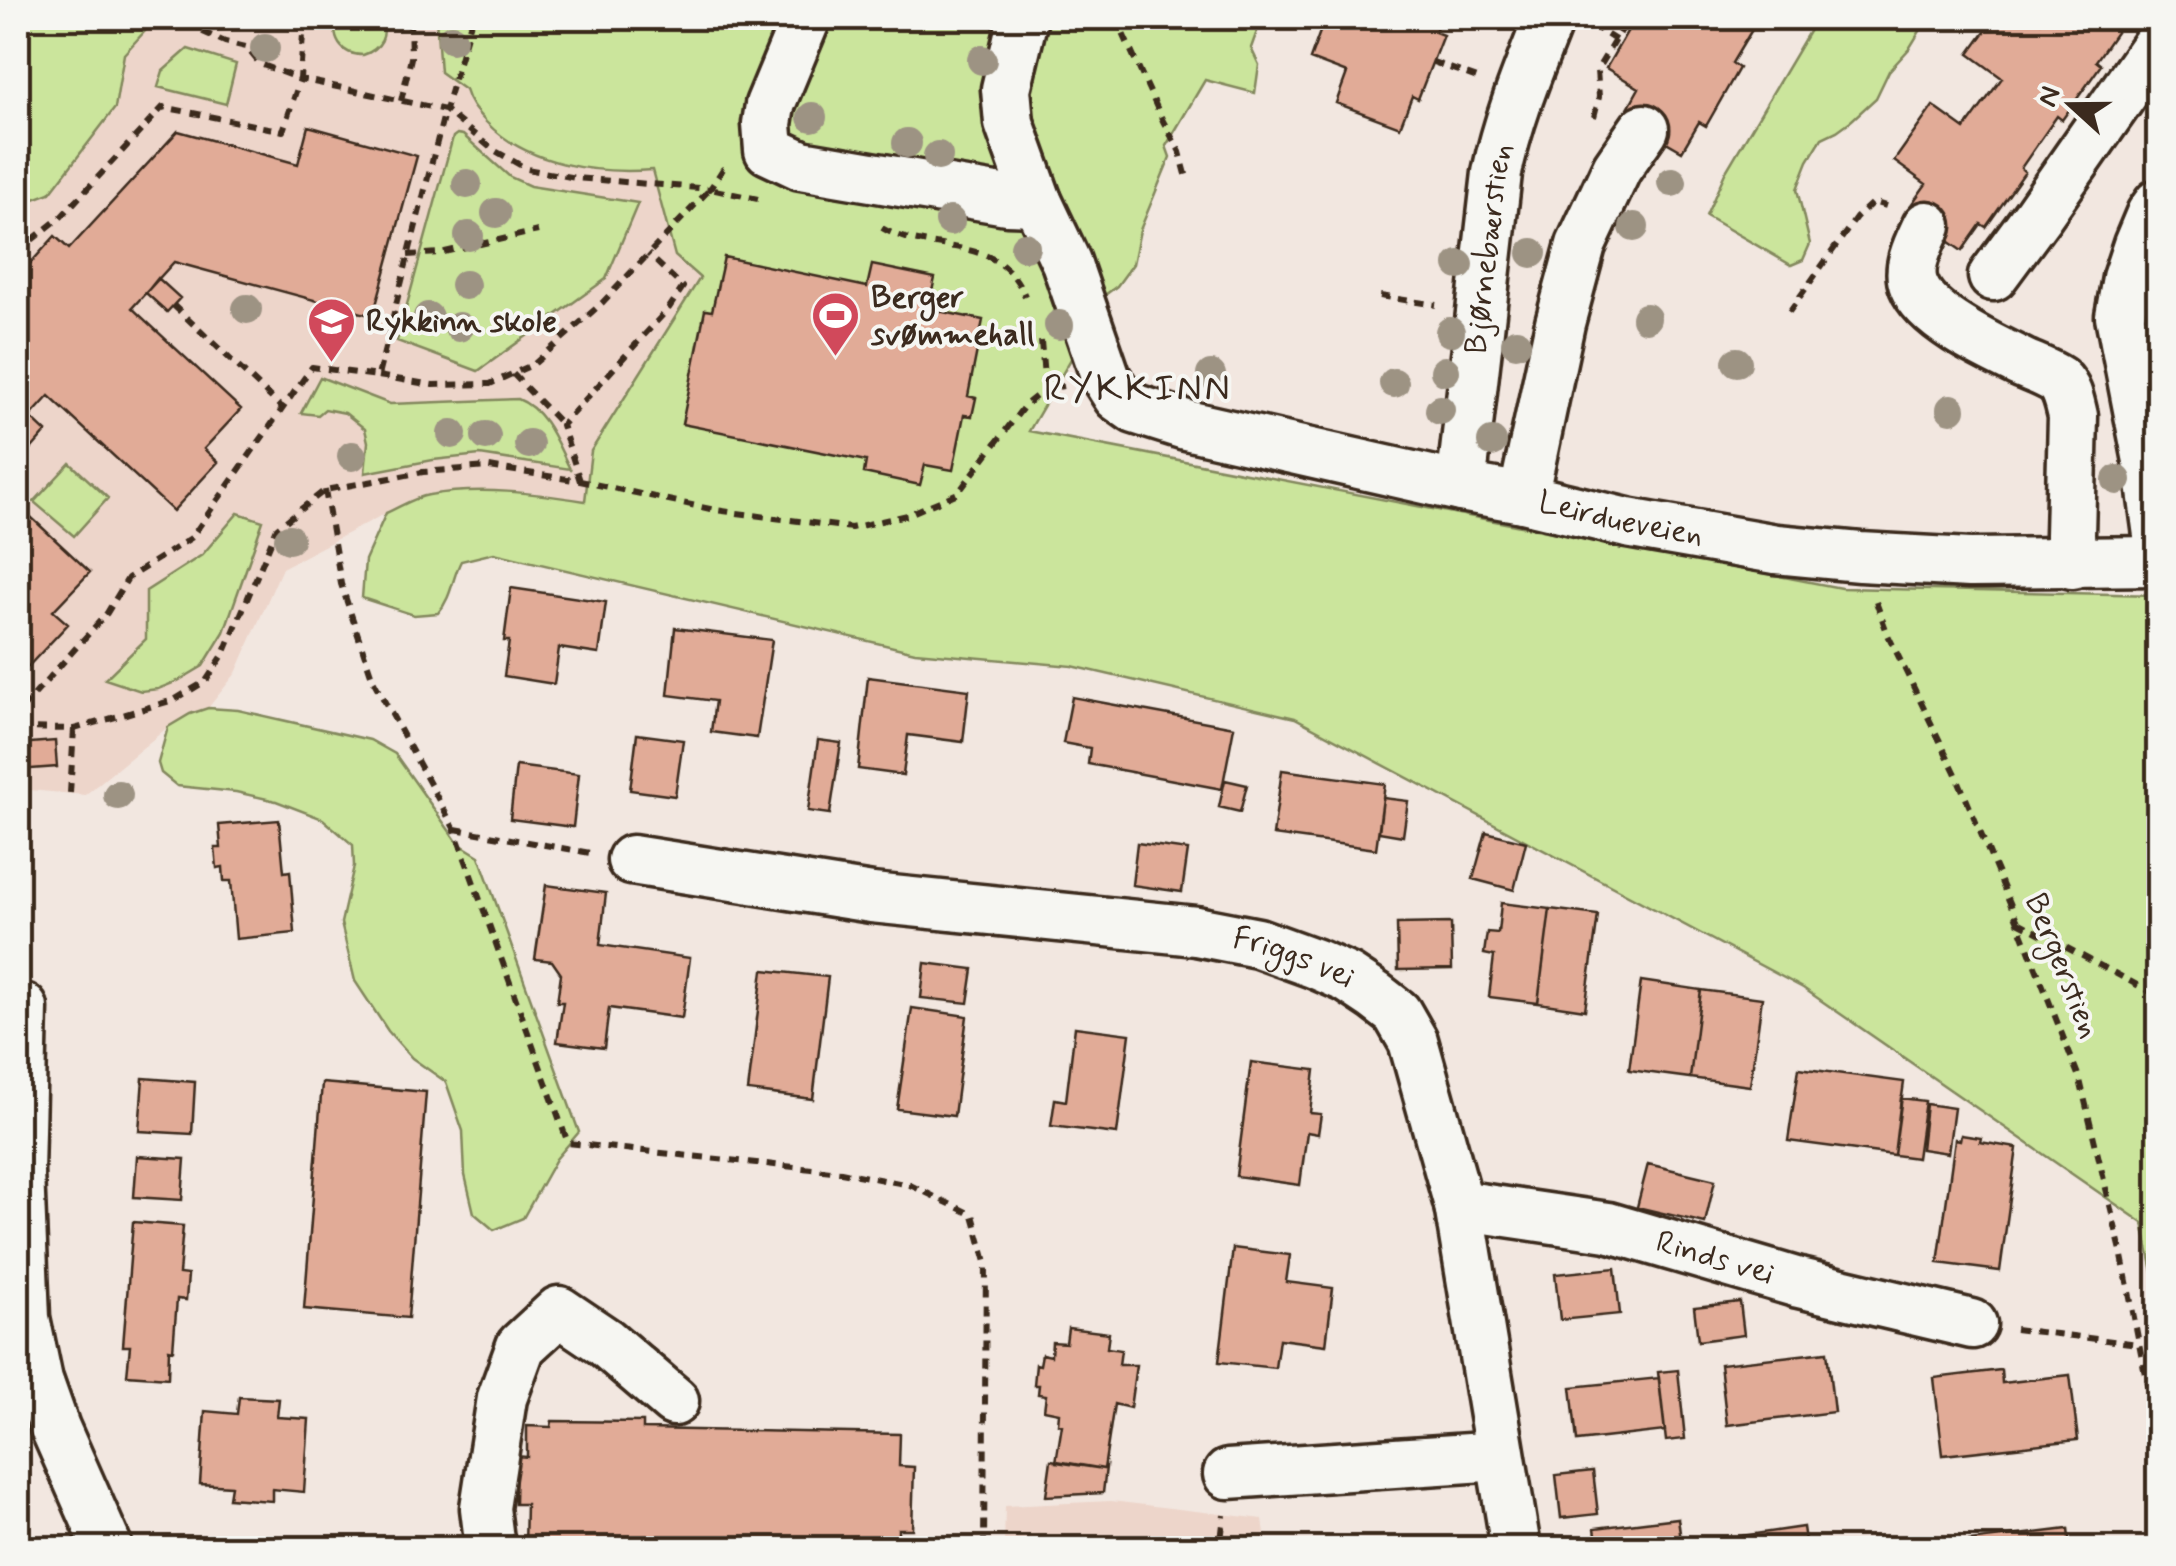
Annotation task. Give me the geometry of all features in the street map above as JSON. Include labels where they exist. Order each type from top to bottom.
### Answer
[{"type":"street","points":[[806,18],[770,105],[769,150],[801,165],[1038,202]]},
{"type":"street","points":[[1023,18],[1006,89],[1009,123],[1038,202],[1066,262],[1106,378]]},
{"type":"street","name":"Bjørnebærstien","points":[[1460,487],[1497,173],[1519,93],[1549,18]]},
{"type":"street","points":[[1992,276],[2158,43]]},
{"type":"street","points":[[1523,498],[1560,323],[1581,245],[1617,168],[1644,129]]},
{"type":"street","points":[[2158,204],[2133,262],[2120,316],[2158,535]]},
{"type":"street","points":[[1909,217],[1912,284],[1924,301],[1948,322],[2058,381],[2069,398],[2073,416],[2072,564]]},
{"type":"street","name":"Leirdueveien","points":[[1106,378],[1118,397],[1134,410],[1186,425],[1460,487],[1776,549],[1970,564],[2158,561]]},
{"type":"street","name":"Friggs vei","points":[[632,860],[872,898],[1196,930],[1258,943],[1316,964],[1348,978],[1396,1014],[1412,1041],[1459,1204],[1516,1548]]},
{"type":"street","points":[[22,1008],[19,1172],[25,1318],[38,1380],[55,1428],[108,1548]]},
{"type":"street","name":"Rinds vei","points":[[1459,1204],[1608,1227],[1799,1283],[1972,1324]]},
{"type":"street","points":[[490,1548],[485,1508],[502,1398],[521,1346],[558,1311],[605,1342],[674,1401]]},
{"type":"street","points":[[1228,1474],[1500,1456]]},
{"type":"path","points":[[192,18],[201,31],[246,47],[260,64],[300,79],[445,110],[492,149],[526,169],[576,178],[710,189],[770,202]]},
{"type":"path","points":[[18,251],[61,217],[163,107],[283,132],[300,79],[307,18]]},
{"type":"path","points":[[401,101],[412,58],[410,18]]},
{"type":"path","points":[[378,376],[472,18]]},
{"type":"path","points":[[1116,18],[1180,152],[1187,178]]},
{"type":"path","points":[[1581,18],[1617,42]]},
{"type":"path","points":[[1591,131],[1599,97],[1598,70],[1628,18]]},
{"type":"path","points":[[18,713],[107,612],[128,578],[192,538],[312,367],[433,385],[490,384],[513,374],[534,364],[602,303],[710,189],[723,169],[769,150]]},
{"type":"path","points":[[1789,312],[1856,218],[1874,202],[1909,217]]},
{"type":"path","points":[[876,224],[897,236],[980,252],[998,260],[1022,288],[1031,308]]},
{"type":"path","points":[[408,255],[454,251],[538,231]]},
{"type":"path","points":[[562,425],[669,308],[683,287],[648,254]]},
{"type":"path","points":[[1380,296],[1482,312]]},
{"type":"path","points":[[173,306],[283,409]]},
{"type":"path","points":[[1036,327],[1042,346],[1045,389]]},
{"type":"path","points":[[513,374],[562,425],[580,481]]},
{"type":"path","points":[[18,728],[74,729],[174,700],[206,681],[225,652],[276,528],[324,490],[424,472],[489,467],[580,481],[715,510],[850,528],[907,515],[958,493],[1025,405],[1045,389],[1106,378]]},
{"type":"path","points":[[324,490],[341,584],[373,680],[454,828],[568,1143],[841,1172],[910,1186],[973,1215],[986,1262],[984,1546],[1005,1548]]},
{"type":"path","name":"Bergerstien","points":[[1860,557],[1888,635],[1955,772],[2080,1080],[2121,1251],[2158,1440]]},
{"type":"path","points":[[70,793],[74,729]]},
{"type":"path","points":[[454,828],[632,860]]},
{"type":"path","points":[[2018,922],[2158,996]]},
{"type":"path","points":[[1972,1324],[2138,1344]]},
{"type":"path","points":[[1211,1548],[1220,1541],[1228,1548]]},
{"type":"shaded area","name":"Rykkinn skole","points":[[157,18],[436,18],[440,72],[466,90],[530,154],[620,172],[652,169],[675,256],[700,278],[591,450],[585,501],[526,492],[425,495],[386,513],[282,568],[236,673],[208,708],[168,727],[85,795],[18,789],[18,205],[50,193],[115,108],[124,54]]},
{"type":"shaded area","points":[[1111,1501],[1263,1519],[1266,1542],[1480,1540],[1481,1548],[1004,1548],[1005,1506]]},
{"type":"green space","points":[[18,18],[157,18],[124,54],[115,108],[50,193],[18,205]]},
{"type":"green space","points":[[338,18],[380,18],[382,41],[363,55],[343,49],[335,32]]},
{"type":"green space","points":[[436,18],[1266,18],[1260,23],[1251,48],[1259,65],[1255,93],[1205,80],[1166,146],[1170,157],[1140,230],[1133,264],[1105,295],[1098,290],[1078,347],[1029,431],[1841,588],[2158,595],[2158,1296],[2143,1223],[1803,988],[1295,718],[1072,666],[915,652],[494,553],[461,561],[438,613],[414,615],[362,598],[365,560],[386,513],[413,500],[449,492],[488,491],[585,501],[591,451],[700,278],[675,256],[652,170],[563,164],[503,137],[476,111],[465,90],[440,72]]},
{"type":"green space","points":[[1817,18],[1928,18],[1909,49],[1889,71],[1876,98],[1852,120],[1822,138],[1808,161],[1797,189],[1810,244],[1803,260],[1791,265],[1706,216],[1725,173]]},
{"type":"green space","points":[[188,49],[236,64],[226,104],[158,87],[163,71]]},
{"type":"green space","points":[[463,135],[510,177],[530,186],[638,203],[606,279],[478,371],[397,341],[453,137]]},
{"type":"green space","points":[[320,377],[390,404],[518,399],[543,419],[570,469],[480,455],[365,473],[365,429],[345,413],[325,409],[318,415],[301,413]]},
{"type":"green space","points":[[70,463],[108,498],[74,536],[34,502]]},
{"type":"green space","points":[[238,513],[263,521],[224,632],[203,666],[158,689],[141,691],[105,679],[146,639],[146,591],[202,555]]},
{"type":"green space","points":[[208,708],[238,710],[370,740],[395,754],[458,843],[479,856],[579,1132],[556,1159],[523,1218],[494,1230],[474,1213],[465,1175],[463,1131],[446,1082],[412,1058],[388,1031],[355,981],[341,923],[354,866],[353,845],[323,819],[276,801],[177,786],[161,773],[158,763],[168,727]]},
{"type":"building","points":[[1325,18],[1440,18],[1435,32],[1443,35],[1418,99],[1412,96],[1400,127],[1336,103],[1347,73],[1310,59]]},
{"type":"building","points":[[1635,18],[1656,18],[1675,28],[1681,18],[1759,18],[1732,63],[1739,68],[1706,126],[1699,122],[1682,151],[1623,117],[1639,88],[1606,68]]},
{"type":"building","points":[[1995,18],[2035,18],[2041,22],[2045,18],[2126,18],[2096,61],[2101,65],[2062,120],[2057,116],[2021,168],[2025,172],[1986,227],[1981,224],[1962,251],[1906,212],[1926,184],[1894,161],[1933,106],[1965,129],[2002,78],[1969,54]]},
{"type":"building","points":[[308,126],[417,156],[373,316],[174,262],[132,308],[241,409],[204,449],[218,462],[173,511],[49,396],[30,417],[46,432],[18,464],[18,277],[55,236],[69,249],[178,131],[298,164]]},
{"type":"building","name":"Berger svømmehall","points":[[724,257],[867,287],[872,265],[935,278],[928,309],[983,320],[968,396],[976,398],[972,416],[964,415],[953,470],[925,465],[920,485],[864,473],[866,461],[682,424],[705,310],[712,311]]},
{"type":"building","points":[[158,278],[180,298],[167,312],[146,293]]},
{"type":"building","points":[[18,505],[90,572],[53,611],[68,624],[22,673],[18,669]]},
{"type":"building","points":[[511,588],[606,602],[599,654],[559,648],[554,684],[504,676]]},
{"type":"building","points":[[675,628],[772,640],[757,738],[711,732],[715,701],[668,695]]},
{"type":"building","points":[[868,677],[969,690],[963,742],[908,735],[903,775],[858,769]]},
{"type":"building","points":[[1072,697],[1234,727],[1222,789],[1088,764],[1090,748],[1063,743]]},
{"type":"building","points":[[637,734],[683,740],[675,796],[630,790]]},
{"type":"building","points":[[818,740],[841,743],[830,814],[808,811]]},
{"type":"building","points":[[55,741],[57,767],[18,770],[18,744]]},
{"type":"building","points":[[516,766],[579,774],[573,827],[510,819]]},
{"type":"building","points":[[1282,770],[1385,784],[1376,849],[1273,835]]},
{"type":"building","points":[[1225,780],[1247,785],[1240,812],[1219,807]]},
{"type":"building","points":[[1383,798],[1408,801],[1403,836],[1379,832]]},
{"type":"building","points":[[279,820],[284,872],[290,871],[295,933],[236,939],[231,881],[224,881],[223,867],[217,868],[215,848],[221,848],[219,825]]},
{"type":"building","points":[[1486,832],[1526,842],[1514,890],[1473,879]]},
{"type":"building","points":[[1137,843],[1188,850],[1182,892],[1132,885]]},
{"type":"building","points":[[546,885],[606,893],[600,945],[690,958],[682,1018],[609,1008],[604,1048],[557,1042],[563,1002],[557,1002],[561,974],[552,961],[535,959]]},
{"type":"building","points":[[1501,903],[1550,909],[1538,1003],[1489,997],[1494,956],[1484,954],[1487,932],[1498,933]]},
{"type":"building","points":[[1550,909],[1598,915],[1585,1010],[1538,1003]]},
{"type":"building","points":[[1451,923],[1452,969],[1398,970],[1397,924]]},
{"type":"building","points":[[925,963],[973,969],[968,1003],[921,998]]},
{"type":"building","points":[[763,970],[828,977],[813,1099],[748,1091]]},
{"type":"building","points":[[1641,981],[1701,990],[1690,1078],[1629,1070]]},
{"type":"building","points":[[1701,990],[1762,998],[1750,1086],[1690,1078]]},
{"type":"building","points":[[912,1008],[967,1016],[954,1116],[897,1109]]},
{"type":"building","points":[[1075,1027],[1130,1034],[1117,1134],[1051,1126],[1055,1099],[1066,1101]]},
{"type":"building","points":[[1251,1062],[1315,1070],[1310,1113],[1321,1114],[1318,1134],[1307,1132],[1300,1185],[1236,1176]]},
{"type":"building","points":[[1799,1068],[1904,1082],[1894,1155],[1788,1141]]},
{"type":"building","points":[[143,1078],[195,1082],[192,1134],[139,1131]]},
{"type":"building","points":[[322,1083],[426,1092],[408,1318],[304,1309]]},
{"type":"building","points":[[1901,1098],[1925,1101],[1917,1158],[1894,1155]]},
{"type":"building","points":[[1926,1104],[1954,1108],[1948,1153],[1921,1149]]},
{"type":"building","points":[[1961,1135],[2017,1148],[2000,1271],[1938,1263],[1955,1139],[1960,1140]]},
{"type":"building","points":[[137,1156],[185,1159],[182,1200],[134,1197]]},
{"type":"building","points":[[1648,1164],[1715,1180],[1705,1223],[1637,1207]]},
{"type":"building","points":[[133,1222],[183,1226],[179,1274],[188,1275],[186,1300],[177,1299],[168,1378],[127,1375],[130,1346],[123,1346]]},
{"type":"building","points":[[1233,1248],[1290,1255],[1286,1282],[1333,1288],[1326,1345],[1279,1339],[1275,1368],[1219,1362]]},
{"type":"building","points":[[1615,1268],[1620,1314],[1560,1320],[1555,1274]]},
{"type":"building","points":[[1740,1302],[1744,1335],[1698,1341],[1694,1307]]},
{"type":"building","points":[[1068,1328],[1109,1333],[1107,1348],[1121,1350],[1119,1365],[1136,1365],[1130,1408],[1114,1404],[1104,1469],[1056,1462],[1062,1425],[1058,1424],[1059,1413],[1044,1410],[1046,1395],[1038,1394],[1039,1385],[1034,1385],[1036,1364],[1040,1365],[1042,1354],[1051,1356],[1052,1342],[1066,1343]]},
{"type":"building","points":[[1827,1352],[1834,1412],[1727,1425],[1720,1364]]},
{"type":"building","points":[[1678,1370],[1685,1439],[1666,1441],[1658,1372]]},
{"type":"building","points":[[2001,1370],[2002,1383],[2070,1375],[2078,1440],[1943,1455],[1934,1378]]},
{"type":"building","points":[[1659,1378],[1665,1431],[1577,1441],[1571,1387]]},
{"type":"building","points":[[239,1397],[279,1399],[277,1417],[309,1419],[304,1492],[272,1489],[272,1501],[229,1498],[231,1486],[200,1484],[205,1411],[237,1414]]},
{"type":"building","points":[[552,1421],[643,1422],[643,1429],[900,1434],[899,1466],[914,1467],[912,1529],[898,1529],[898,1548],[525,1548],[526,1504],[515,1504],[516,1456],[527,1457],[527,1426],[551,1427]]},
{"type":"building","points":[[1051,1460],[1106,1467],[1103,1493],[1046,1496]]},
{"type":"building","points":[[1593,1471],[1598,1514],[1561,1518],[1556,1475]]},
{"type":"building","points":[[1678,1518],[1682,1548],[1598,1548],[1595,1528]]},
{"type":"building","points":[[1803,1527],[1806,1548],[1742,1548],[1741,1536]]},
{"type":"building","points":[[2068,1529],[2070,1548],[1970,1548],[1969,1541]]},
{"type":"place","name":"Berger svømmehall","points":[[836,358]]},
{"type":"place","name":"Rykkinn skole","points":[[331,364]]},
{"type":"district","name":"RYKKINN","points":[[1138,389]]}]
